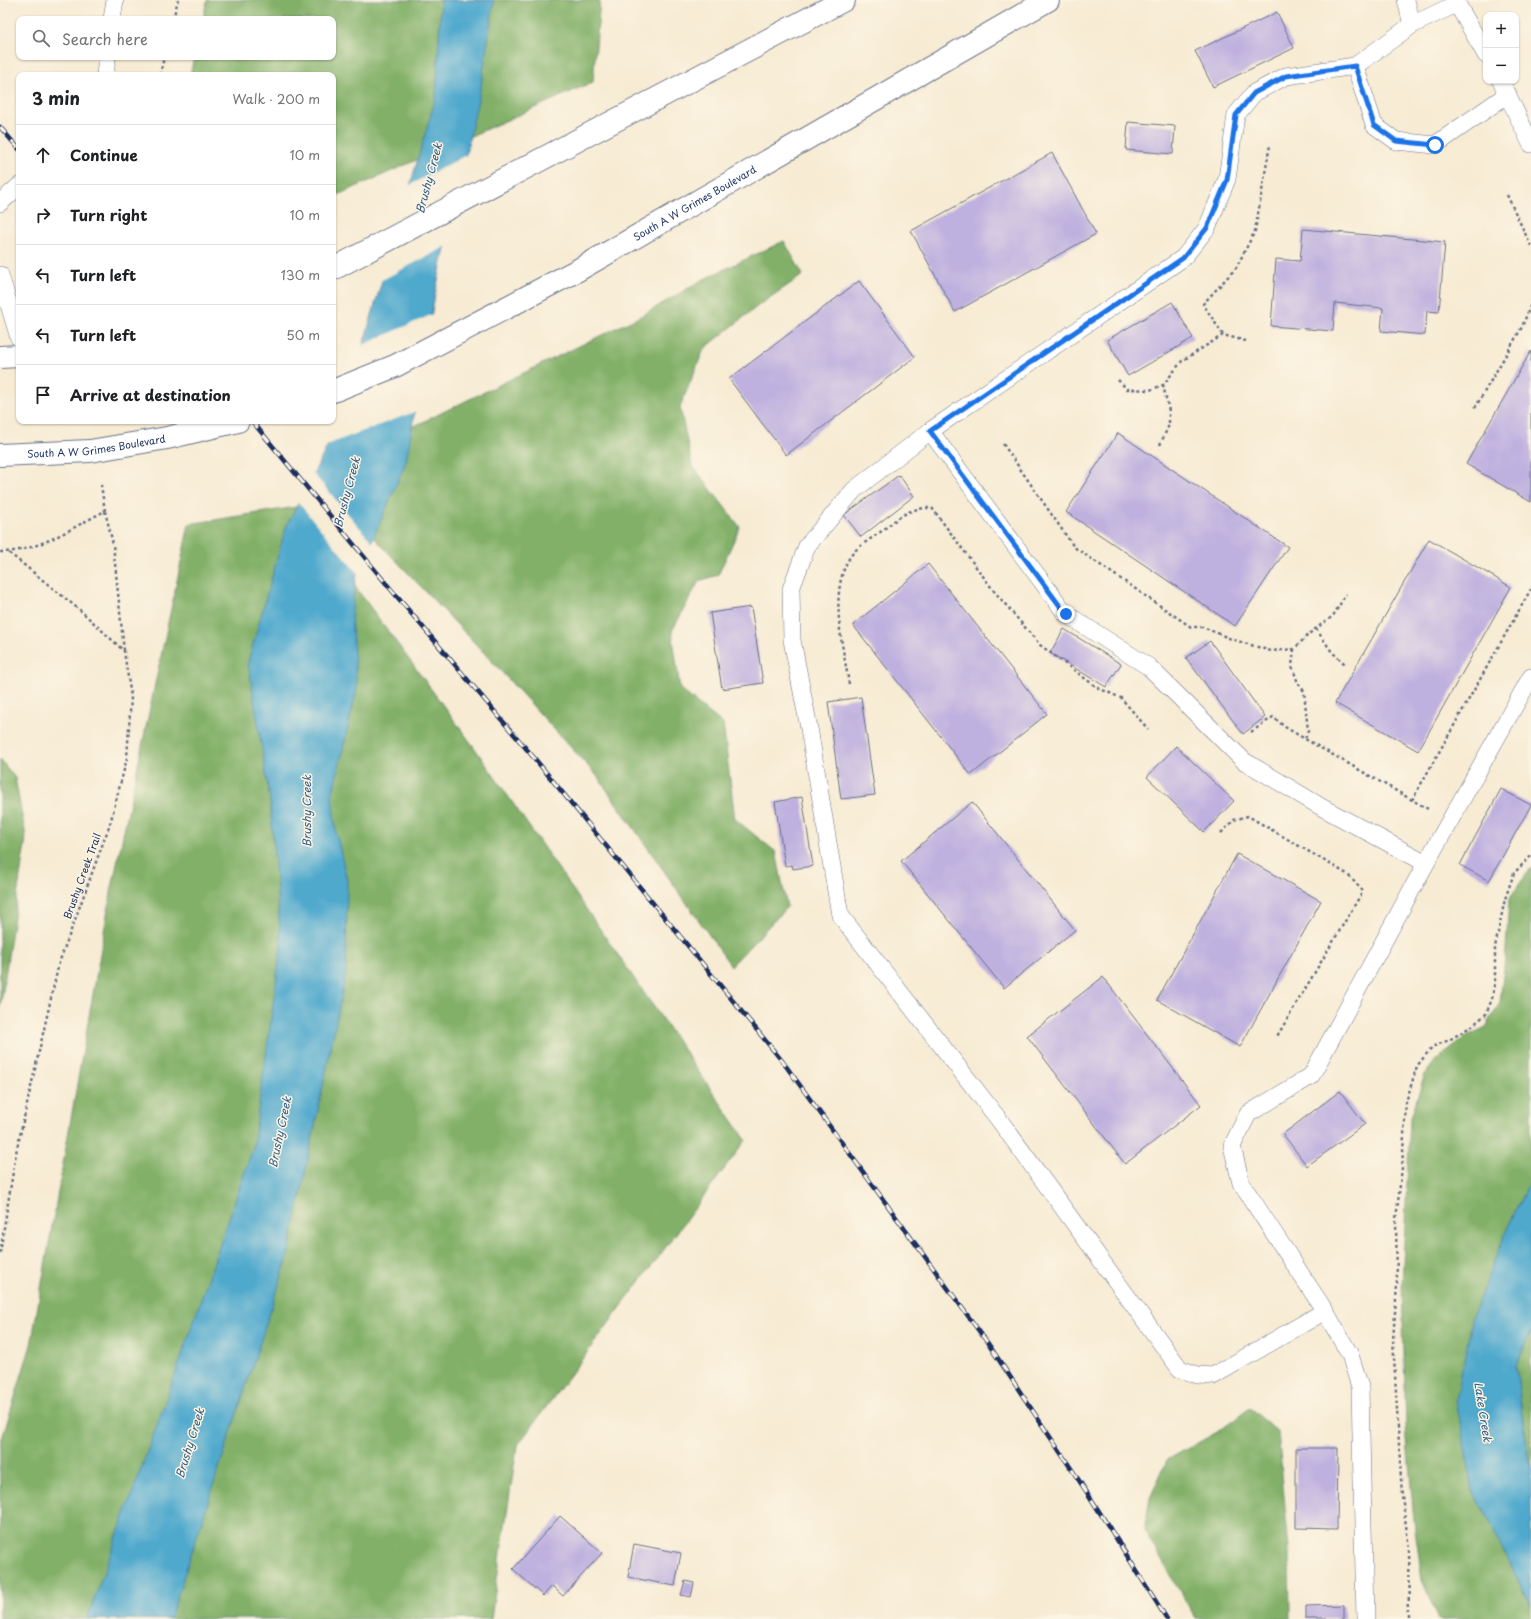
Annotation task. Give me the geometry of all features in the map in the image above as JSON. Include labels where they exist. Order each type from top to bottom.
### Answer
[{"type":"main road","points":[[336,267],[844,0]]},
{"type":"main road","name":"South A W Grimes Boulevard","points":[[336,390],[394,366],[578,270],[1048,0]]},
{"type":"main road","points":[[0,358],[16,356]]},
{"type":"main road","name":"South A W Grimes Boulevard","points":[[0,455],[90,451],[167,438],[225,424]]},
{"type":"lane","points":[[112,16],[114,0]]},
{"type":"lane","points":[[1406,0],[1412,25]]},
{"type":"lane","points":[[1325,1311],[1213,1376],[1198,1375],[1180,1369],[1000,1121],[840,915],[809,728],[792,640],[791,589],[807,546],[854,490],[930,431],[1183,258],[1207,228],[1227,180],[1236,115],[1254,93],[1286,76],[1355,66],[1412,25],[1456,2],[1483,50]]},
{"type":"lane","points":[[105,72],[107,60]]},
{"type":"lane","points":[[1355,66],[1374,125],[1396,141],[1435,145],[1504,87],[1531,144]]},
{"type":"lane","points":[[0,203],[16,189]]},
{"type":"lane","points":[[0,274],[16,328]]},
{"type":"lane","points":[[930,431],[1066,614],[1149,667],[1244,761],[1323,808],[1426,863]]},
{"type":"lane","points":[[1365,1619],[1360,1387],[1350,1355],[1325,1311],[1241,1183],[1232,1146],[1248,1114],[1311,1076],[1426,863],[1531,677]]},
{"type":"path","points":[[174,16],[178,0]]},
{"type":"path","points":[[161,72],[163,60]]},
{"type":"path","points":[[1246,342],[1223,335],[1203,304],[1236,268],[1255,231],[1270,145]]},
{"type":"path","points":[[1506,195],[1531,246]]},
{"type":"path","points":[[1475,408],[1522,327],[1531,304]]},
{"type":"path","points":[[1118,380],[1127,389],[1150,390],[1163,385],[1182,361],[1223,335]]},
{"type":"path","points":[[1160,445],[1169,425],[1163,385]]},
{"type":"path","points":[[1004,444],[1074,547],[1191,627],[1203,627],[1231,639],[1271,651],[1294,649],[1333,616],[1346,594]]},
{"type":"path","name":"Brushy Creek Trail","points":[[0,1253],[16,1153],[59,964],[110,824],[127,758],[131,697],[124,651],[113,544],[104,511],[101,485]]},
{"type":"path","points":[[849,684],[837,597],[842,576],[850,557],[901,516],[918,507],[932,508],[994,591],[1040,645],[1098,688],[1120,698],[1148,729]]},
{"type":"path","points":[[0,552],[34,548],[104,511]]},
{"type":"path","points":[[8,552],[81,611],[124,651]]},
{"type":"path","points":[[1412,800],[1531,589]]},
{"type":"path","points":[[1316,629],[1332,652],[1345,664]]},
{"type":"path","points":[[1294,649],[1292,666],[1298,683],[1304,691],[1308,731],[1305,739]]},
{"type":"path","points":[[1249,733],[1273,717],[1285,727],[1305,739],[1431,810]]},
{"type":"path","points":[[1221,833],[1234,820],[1248,816],[1348,874],[1363,891],[1276,1038]]},
{"type":"path","points":[[1410,1619],[1408,1548],[1402,1496],[1393,1340],[1397,1285],[1396,1219],[1402,1168],[1406,1102],[1417,1066],[1432,1047],[1449,1040],[1472,1026],[1486,1014],[1492,1000],[1495,980],[1496,947],[1505,898],[1514,873],[1531,856]]},
{"type":"green space","points":[[207,0],[600,0],[593,82],[336,196],[336,72],[191,72],[193,60],[336,60],[336,16],[204,16]]},
{"type":"green space","points":[[784,241],[803,275],[759,305],[704,349],[680,407],[692,465],[740,527],[718,575],[699,581],[672,631],[680,689],[723,724],[735,819],[776,852],[787,907],[731,966],[597,776],[488,657],[365,528],[406,430],[643,315],[702,280]]},
{"type":"green space","points":[[296,507],[474,747],[746,1140],[517,1446],[491,1619],[0,1619],[0,1445],[31,1345],[111,892],[189,524]]},
{"type":"green space","points":[[0,759],[15,778],[26,837],[0,1010]]},
{"type":"green space","points":[[1531,868],[1531,1178],[1507,1229],[1473,1490],[1531,1606],[1531,1619],[1439,1619],[1422,1580],[1414,1521],[1406,1427],[1402,1286],[1410,1121],[1424,1076],[1436,1060],[1465,1037],[1486,1027],[1500,1003],[1506,949],[1509,899]]},
{"type":"green space","points":[[1531,1331],[1531,1467],[1527,1455],[1516,1366]]},
{"type":"green space","points":[[1250,1408],[1278,1432],[1289,1548],[1290,1619],[1196,1619],[1144,1530],[1150,1498],[1167,1460],[1219,1431]]},
{"type":"water","name":"Brushy Creek","points":[[441,0],[494,0],[481,86],[435,294],[406,462],[356,578],[351,616],[357,689],[332,796],[336,832],[347,880],[346,973],[288,1257],[170,1619],[87,1619],[181,1358],[253,1148],[281,947],[270,800],[248,662],[286,527],[341,420],[436,97]]},
{"type":"water","name":"Lake Creek","points":[[1531,1178],[1531,1331],[1516,1366],[1527,1455],[1531,1467],[1531,1606],[1473,1490],[1456,1400],[1473,1315],[1507,1229]]},
{"type":"pier","points":[[468,154],[447,246],[380,281],[408,186]]},
{"type":"pier","points":[[433,314],[417,411],[326,445],[339,419],[361,346]]},
{"type":"pier","points":[[312,472],[373,543],[359,575],[297,501]]},
{"type":"building","points":[[1277,12],[1294,48],[1213,87],[1195,51]]},
{"type":"building","points":[[1128,122],[1175,126],[1173,154],[1126,150]]},
{"type":"building","points":[[1052,153],[1096,234],[955,312],[911,231]]},
{"type":"building","points":[[1303,229],[1445,242],[1439,312],[1427,311],[1425,335],[1381,331],[1383,308],[1335,303],[1333,331],[1271,326],[1276,259],[1300,261]]},
{"type":"building","points":[[859,281],[915,357],[786,455],[729,379]]},
{"type":"building","points":[[1172,302],[1193,338],[1128,376],[1107,340]]},
{"type":"building","points":[[1531,351],[1531,502],[1466,464]]},
{"type":"building","points":[[1118,433],[1288,547],[1235,626],[1066,512]]},
{"type":"building","points":[[899,475],[914,496],[861,537],[844,515]]},
{"type":"building","points":[[1429,539],[1511,587],[1418,751],[1335,703]]},
{"type":"building","points":[[928,564],[1047,714],[971,775],[853,625]]},
{"type":"building","points":[[751,607],[763,683],[722,689],[710,613]]},
{"type":"building","points":[[1064,629],[1121,664],[1106,687],[1050,653]]},
{"type":"building","points":[[1210,641],[1265,717],[1243,734],[1186,658]]},
{"type":"building","points":[[861,697],[875,795],[841,799],[828,702]]},
{"type":"building","points":[[1176,746],[1234,801],[1204,832],[1147,777]]},
{"type":"building","points":[[1501,789],[1531,805],[1489,881],[1460,865]]},
{"type":"building","points":[[802,797],[813,866],[793,869],[792,865],[785,866],[775,802]]},
{"type":"building","points":[[972,802],[1075,930],[1004,988],[901,861]]},
{"type":"building","points":[[1237,854],[1321,901],[1240,1047],[1157,1000]]},
{"type":"building","points":[[1103,977],[1201,1105],[1125,1164],[1027,1036]]},
{"type":"building","points":[[1340,1091],[1365,1124],[1307,1166],[1283,1134]]},
{"type":"building","points":[[1296,1448],[1338,1448],[1337,1529],[1296,1528]]},
{"type":"building","points":[[560,1516],[602,1553],[563,1596],[552,1586],[543,1596],[513,1569]]},
{"type":"building","points":[[634,1544],[681,1553],[675,1586],[628,1577]]},
{"type":"building","points":[[685,1581],[694,1583],[691,1597],[681,1595]]},
{"type":"building","points":[[1344,1605],[1344,1619],[1306,1619],[1306,1606]]},
{"type":"railway","points":[[0,127],[16,146]]},
{"type":"railway","points":[[254,424],[399,599],[535,759],[783,1062],[987,1342],[1090,1497],[1167,1619]]},
{"type":"route","points":[[1066,614],[930,431],[1183,258],[1207,228],[1227,180],[1236,115],[1254,93],[1286,76],[1355,66],[1374,125],[1396,141],[1435,145]]}]
